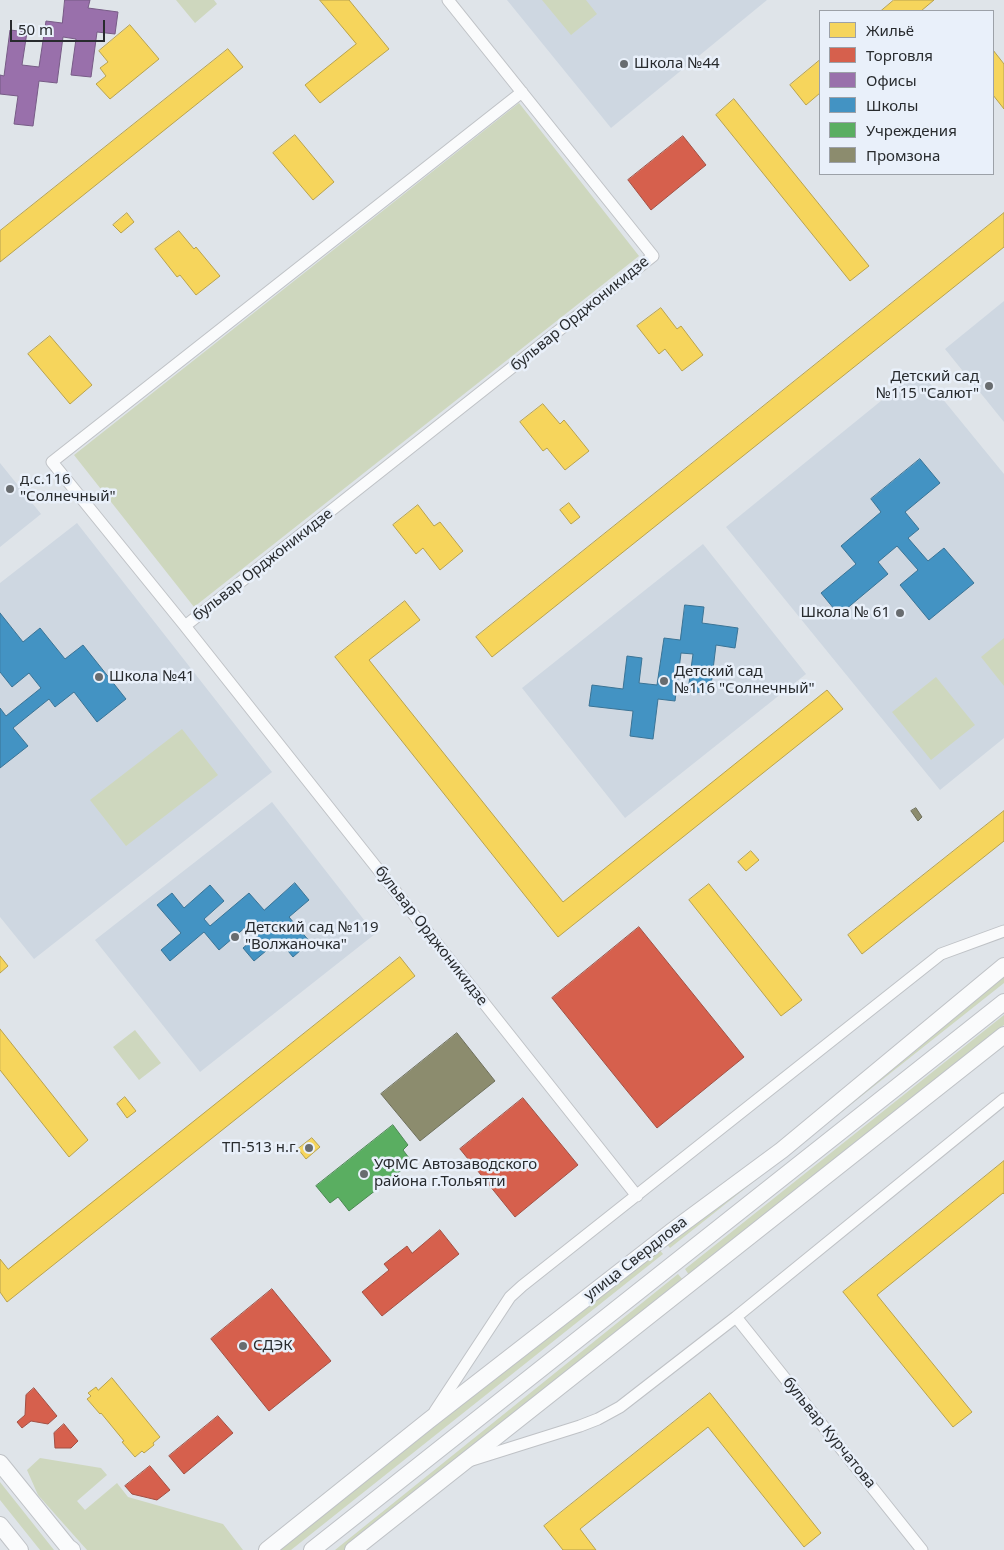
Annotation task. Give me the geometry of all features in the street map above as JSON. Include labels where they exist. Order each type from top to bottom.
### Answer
[{"type":"main road","name":"улица Свердлова","points":[[267,1550],[428,1421],[701,1209],[782,1150],[1004,966]]},
{"type":"main road","name":"улица Свердлова","points":[[312,1550],[1004,1002]]},
{"type":"main road","points":[[353,1550],[1004,1035]]},
{"type":"main road","points":[[0,1463],[72,1550]]},
{"type":"main road","points":[[0,1525],[20,1550]]},
{"type":"street","name":"бульвар Орджоникидзе","points":[[448,0],[653,256],[185,626],[637,1196]]},
{"type":"street","points":[[185,626],[52,462],[522,92]]},
{"type":"street","points":[[428,1421],[510,1297],[522,1286],[941,954],[1004,931]]},
{"type":"street","points":[[464,1463],[580,1426],[620,1407],[736,1317],[1004,1098]]},
{"type":"street","name":"бульвар Курчатова","points":[[736,1317],[922,1550]]},
{"type":"shaded area","name":"Школа №44","points":[[507,0],[767,0],[611,128]]},
{"type":"shaded area","name":"Детский сад №115 \"Салют\"","points":[[1004,301],[1004,422],[945,349]]},
{"type":"shaded area","name":"Школа № 61","points":[[919,370],[1004,474],[1004,738],[940,790],[726,527]]},
{"type":"shaded area","name":"д.с.116 \"Солнечный\"","points":[[0,463],[41,514],[0,547]]},
{"type":"shaded area","name":"Школа №41","points":[[77,523],[272,772],[34,959],[0,917],[0,583]]},
{"type":"shaded area","name":"Детский сад №116 \"Солнечный\"","points":[[703,544],[806,674],[625,818],[522,688]]},
{"type":"shaded area","name":"Детский сад №119 \"Волжаночка\"","points":[[272,802],[375,934],[200,1072],[95,940]]},
{"type":"green space","points":[[176,0],[214,0],[217,4],[195,23]]},
{"type":"green space","points":[[542,0],[586,0],[597,14],[571,35]]},
{"type":"green space","points":[[519,103],[639,256],[194,607],[74,455]]},
{"type":"green space","points":[[1004,638],[1004,686],[981,657]]},
{"type":"green space","points":[[936,677],[975,725],[931,760],[892,712]]},
{"type":"green space","points":[[182,729],[218,775],[126,846],[90,800]]},
{"type":"green space","points":[[1004,973],[1004,983],[670,1248],[665,1242]]},
{"type":"green space","points":[[1004,1015],[1004,1025],[689,1275],[685,1269]]},
{"type":"green space","points":[[135,1030],[161,1063],[139,1080],[113,1047]]},
{"type":"green space","points":[[658,1248],[663,1254],[291,1550],[280,1550]]},
{"type":"green space","points":[[678,1274],[683,1280],[347,1550],[335,1550]]},
{"type":"green space","points":[[40,1458],[101,1468],[107,1475],[77,1501],[85,1510],[117,1483],[128,1497],[223,1524],[243,1550],[87,1550],[38,1495],[27,1470]]},
{"type":"green space","points":[[0,1482],[54,1550],[40,1550],[0,1500]]},
{"type":"building: Жильё","points":[[320,0],[349,0],[389,49],[320,103],[305,85],[356,44]]},
{"type":"building: Жильё","points":[[894,0],[934,0],[922,10],[882,10]]},
{"type":"building: Жильё","points":[[130,25],[159,59],[110,99],[96,84],[106,76],[100,68],[108,62],[99,51]]},
{"type":"building: Жильё","points":[[228,49],[243,67],[0,262],[0,231]]},
{"type":"building: Жильё","points":[[994,51],[1004,64],[1004,109],[994,96]]},
{"type":"building: Жильё","points":[[819,61],[819,94],[806,105],[790,85]]},
{"type":"building: Жильё","points":[[734,99],[869,266],[850,281],[716,115]]},
{"type":"building: Жильё","points":[[295,135],[334,182],[313,200],[273,153]]},
{"type":"building: Жильё","points":[[127,213],[134,222],[121,233],[113,225]]},
{"type":"building: Жильё","points":[[1004,213],[1004,247],[492,657],[476,637]]},
{"type":"building: Жильё","points":[[179,231],[194,249],[196,247],[220,276],[196,295],[180,275],[177,277],[155,249]]},
{"type":"building: Жильё","points":[[661,308],[677,329],[681,326],[703,355],[682,371],[665,349],[659,354],[637,326]]},
{"type":"building: Жильё","points":[[50,336],[92,385],[70,404],[28,354]]},
{"type":"building: Жильё","points":[[543,404],[560,424],[564,420],[589,451],[565,470],[547,448],[543,451],[520,422]]},
{"type":"building: Жильё","points":[[569,503],[580,517],[571,524],[560,510]]},
{"type":"building: Жильё","points":[[418,505],[434,526],[440,522],[463,551],[440,570],[423,548],[416,554],[393,525]]},
{"type":"building: Жильё","points":[[405,601],[420,620],[369,660],[563,902],[827,690],[843,709],[558,937],[335,657]]},
{"type":"building: Жильё","points":[[1004,811],[1004,841],[862,954],[848,935]]},
{"type":"building: Жильё","points":[[751,851],[759,860],[746,871],[738,862]]},
{"type":"building: Жильё","points":[[709,884],[802,1000],[781,1016],[689,900]]},
{"type":"building: Жильё","points":[[0,956],[8,966],[0,973]]},
{"type":"building: Жильё","points":[[400,957],[415,976],[7,1302],[0,1292],[0,1259],[8,1269]]},
{"type":"building: Жильё","points":[[0,1029],[88,1140],[69,1157],[0,1070]]},
{"type":"building: Жильё","points":[[125,1097],[136,1111],[127,1118],[117,1104]]},
{"type":"building: Жильё","name":"ТП-513 н.г.","points":[[312,1138],[320,1147],[306,1159],[298,1149]]},
{"type":"building: Жильё","points":[[1004,1161],[1004,1194],[877,1295],[972,1412],[953,1427],[843,1292]]},
{"type":"building: Жильё","points":[[112,1378],[160,1437],[144,1453],[142,1451],[135,1457],[101,1413],[87,1399],[91,1396],[88,1393],[96,1387],[98,1390]]},
{"type":"building: Жильё","points":[[710,1393],[821,1533],[804,1547],[708,1427],[580,1529],[596,1550],[563,1550],[544,1526]]},
{"type":"building: Торговля","points":[[683,136],[706,165],[651,210],[628,180]]},
{"type":"building: Торговля","points":[[639,927],[744,1057],[657,1128],[552,998]]},
{"type":"building: Торговля","points":[[523,1098],[578,1165],[515,1217],[460,1149]]},
{"type":"building: Торговля","points":[[440,1230],[459,1254],[382,1316],[362,1292],[389,1270],[384,1264],[407,1246],[412,1253]]},
{"type":"building: Торговля","points":[[272,1289],[331,1361],[269,1411],[211,1339]]},
{"type":"building: Торговля","points":[[34,1388],[57,1416],[48,1424],[31,1421],[22,1428],[17,1422],[25,1415],[26,1395]]},
{"type":"building: Торговля","points":[[218,1416],[233,1433],[184,1474],[169,1456]]},
{"type":"building: Торговля","points":[[64,1424],[78,1441],[71,1448],[55,1448],[54,1433]]},
{"type":"building: Торговля","points":[[150,1466],[170,1490],[157,1500],[132,1494],[125,1486]]},
{"type":"building: Офисы","points":[[65,0],[90,0],[88,8],[118,12],[115,34],[97,32],[91,77],[71,75],[76,39],[63,37],[57,83],[39,81],[33,126],[14,124],[18,96],[0,94],[0,75],[4,76],[10,30],[27,32],[22,65],[39,67],[46,21],[62,23]]},
{"type":"building: Школы","points":[[920,459],[940,483],[905,512],[919,529],[908,538],[928,561],[944,548],[974,583],[929,620],[900,585],[918,570],[897,546],[878,562],[888,574],[839,615],[821,593],[856,564],[841,546],[881,512],[871,499]]},
{"type":"building: Школы","points":[[685,605],[704,607],[702,623],[738,628],[735,648],[716,645],[710,694],[688,691],[693,654],[681,653],[675,701],[658,699],[653,739],[630,736],[633,711],[589,706],[592,685],[623,689],[627,656],[642,658],[639,683],[657,685],[664,638],[680,640]]},
{"type":"building: Школы","points":[[0,613],[23,642],[40,628],[65,659],[83,645],[126,699],[97,722],[74,692],[55,707],[49,699],[13,728],[28,746],[0,768],[0,708],[6,716],[41,688],[29,673],[12,687],[0,672]]},
{"type":"building: Школы","points":[[295,883],[309,900],[289,917],[310,942],[293,957],[279,940],[254,961],[243,948],[263,931],[254,920],[219,950],[204,932],[170,961],[161,950],[181,933],[157,905],[172,893],[184,908],[210,885],[224,901],[204,919],[210,926],[249,893],[264,910]]},
{"type":"building: Учреждения","name":"УФМС Автозаводского района г.Тольятти","points":[[393,1125],[408,1145],[403,1150],[412,1162],[349,1211],[338,1197],[330,1203],[316,1186]]},
{"type":"building: Промзона","points":[[916,808],[922,817],[918,821],[911,811]]},
{"type":"building: Промзона","points":[[457,1033],[495,1081],[420,1141],[381,1094]]},
{"type":"place","name":"Школа №44","points":[[624,64]]},
{"type":"place","name":"Детский сад №115 \"Салют\"","points":[[989,386]]},
{"type":"place","name":"д.с.116 \"Солнечный\"","points":[[10,489]]},
{"type":"place","name":"Школа № 61","points":[[900,613]]},
{"type":"place","name":"Школа №41","points":[[99,677]]},
{"type":"place","name":"Детский сад №116 \"Солнечный\"","points":[[664,681]]},
{"type":"place","name":"Детский сад №119 \"Волжаночка\"","points":[[235,937]]},
{"type":"place","name":"ТП-513 н.г.","points":[[309,1148]]},
{"type":"place","name":"УФМС Автозаводского района г.Тольятти","points":[[364,1174]]},
{"type":"place","name":"СДЭК","points":[[243,1346]]}]
